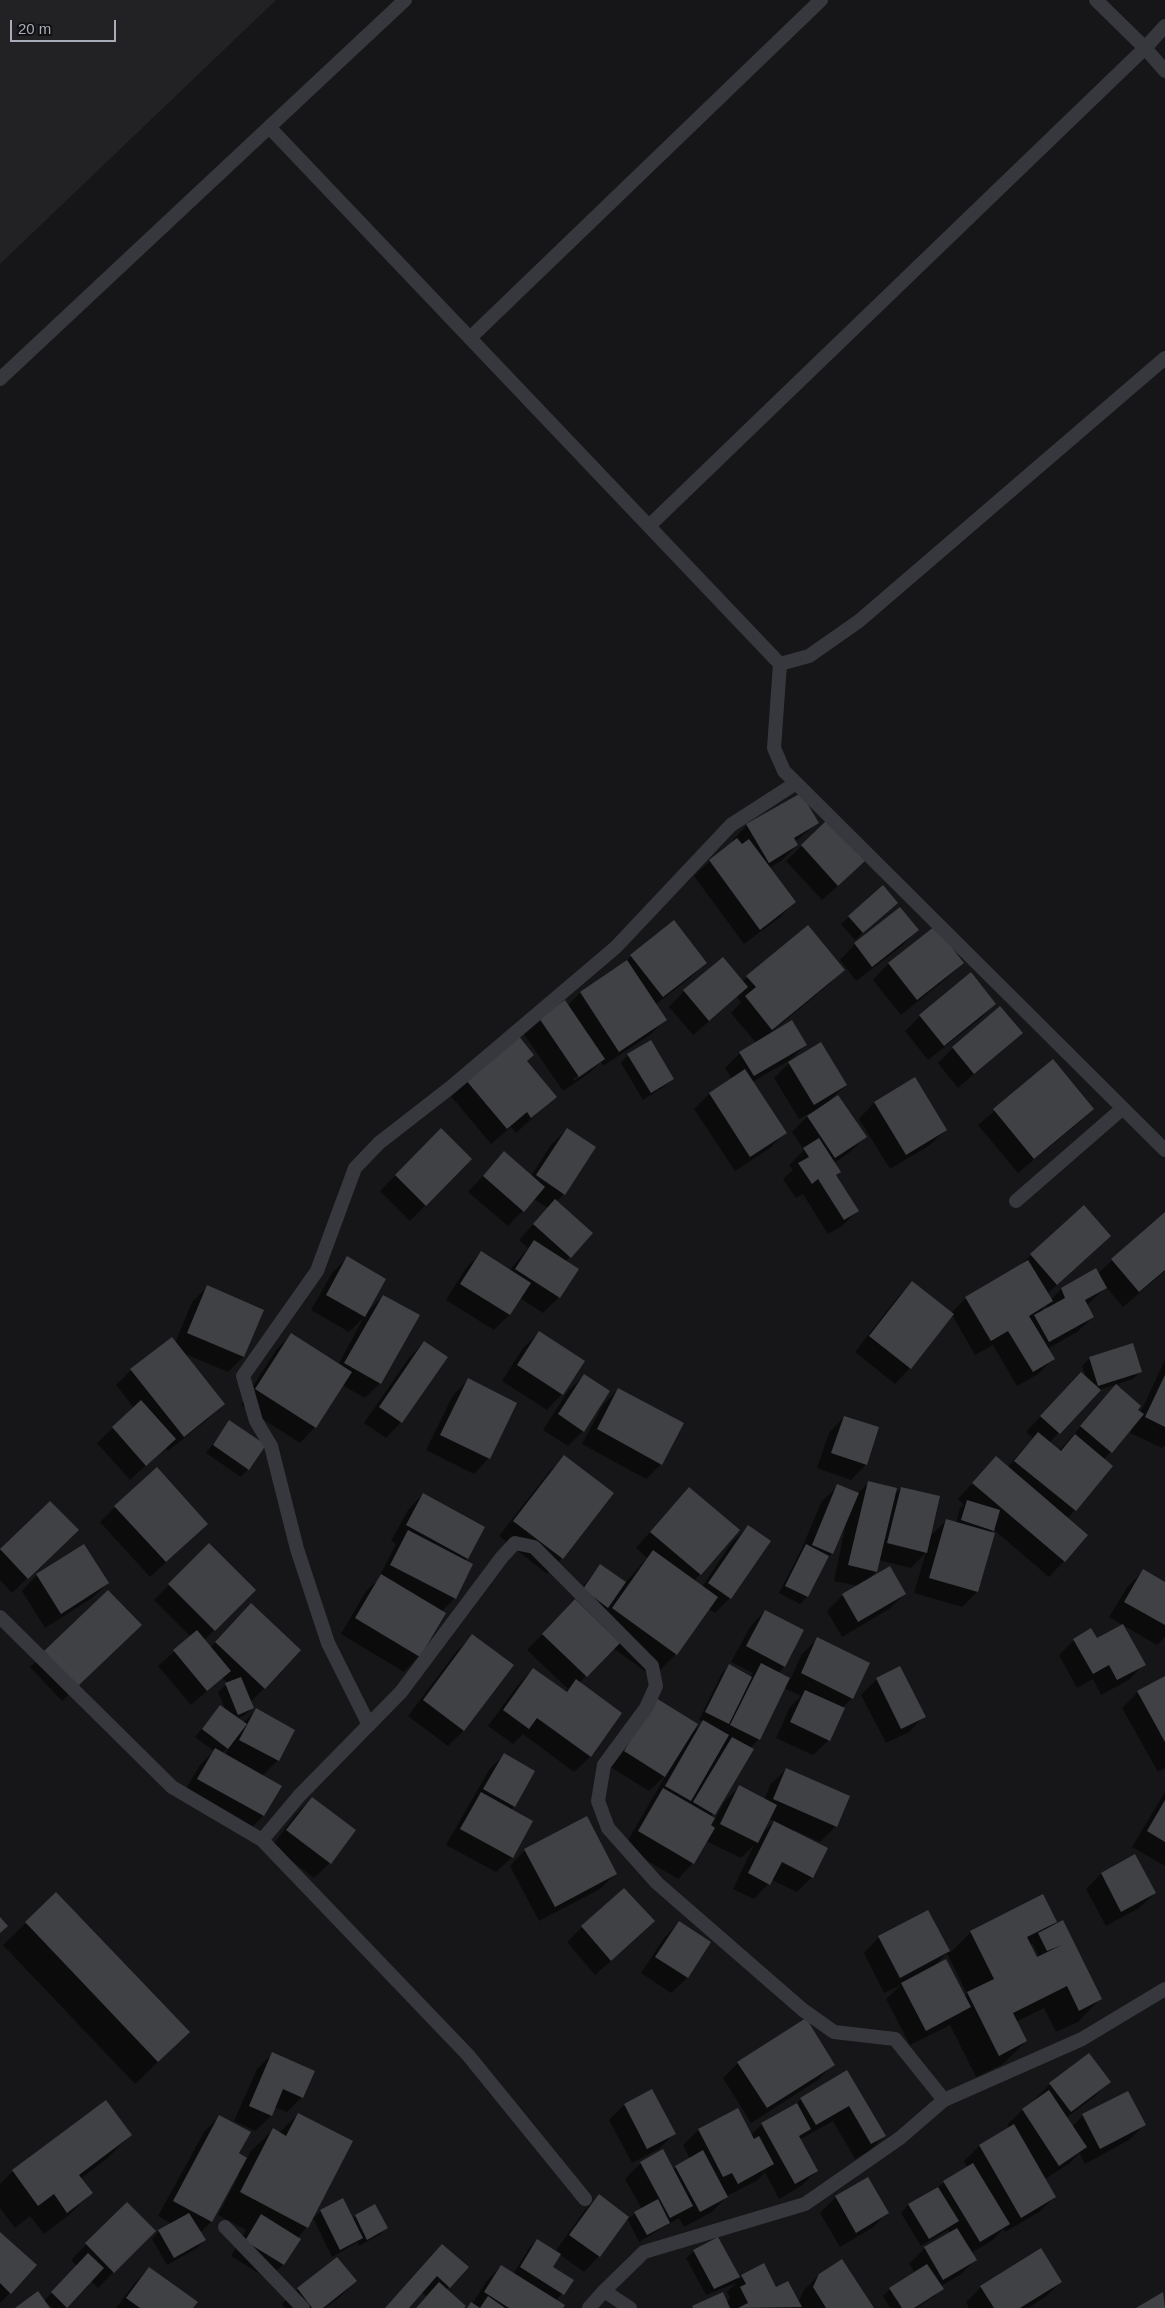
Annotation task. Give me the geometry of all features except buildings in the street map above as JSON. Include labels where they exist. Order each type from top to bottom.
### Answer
[{"type":"lane","points":[[0,379],[406,0]]},
{"type":"lane","points":[[470,338],[821,0]]},
{"type":"lane","points":[[1096,0],[1146,48],[1165,71]]},
{"type":"lane","points":[[649,526],[1146,48],[1165,26]]},
{"type":"lane","points":[[270,128],[780,664],[774,748],[784,770],[1165,1150]]},
{"type":"lane","points":[[780,664],[809,656],[859,621],[1165,358]]},
{"type":"lane","points":[[369,1725],[328,1643],[297,1549],[271,1446],[256,1420],[243,1376],[317,1271],[355,1168],[379,1143],[458,1080],[616,947],[731,825],[796,783]]},
{"type":"lane","points":[[1016,1201],[1123,1108]]},
{"type":"lane","points":[[262,1840],[299,1796],[401,1692],[502,1557],[515,1544],[534,1547],[652,1666],[656,1686],[646,1708],[604,1765],[598,1801],[608,1828],[657,1883],[803,2010],[834,2032],[895,2040],[944,2100]]},
{"type":"lane","points":[[0,1617],[172,1787],[262,1840],[468,2055],[585,2199]]},
{"type":"lane","points":[[589,2308],[644,2252],[805,2204],[900,2138],[944,2100],[1082,2039],[1165,1989]]},
{"type":"lane","points":[[225,2227],[303,2308]]},
{"type":"lane","points":[[604,2291],[630,2308]]},
{"type":"shaded area","points":[[0,0],[276,0],[0,264]]}]
